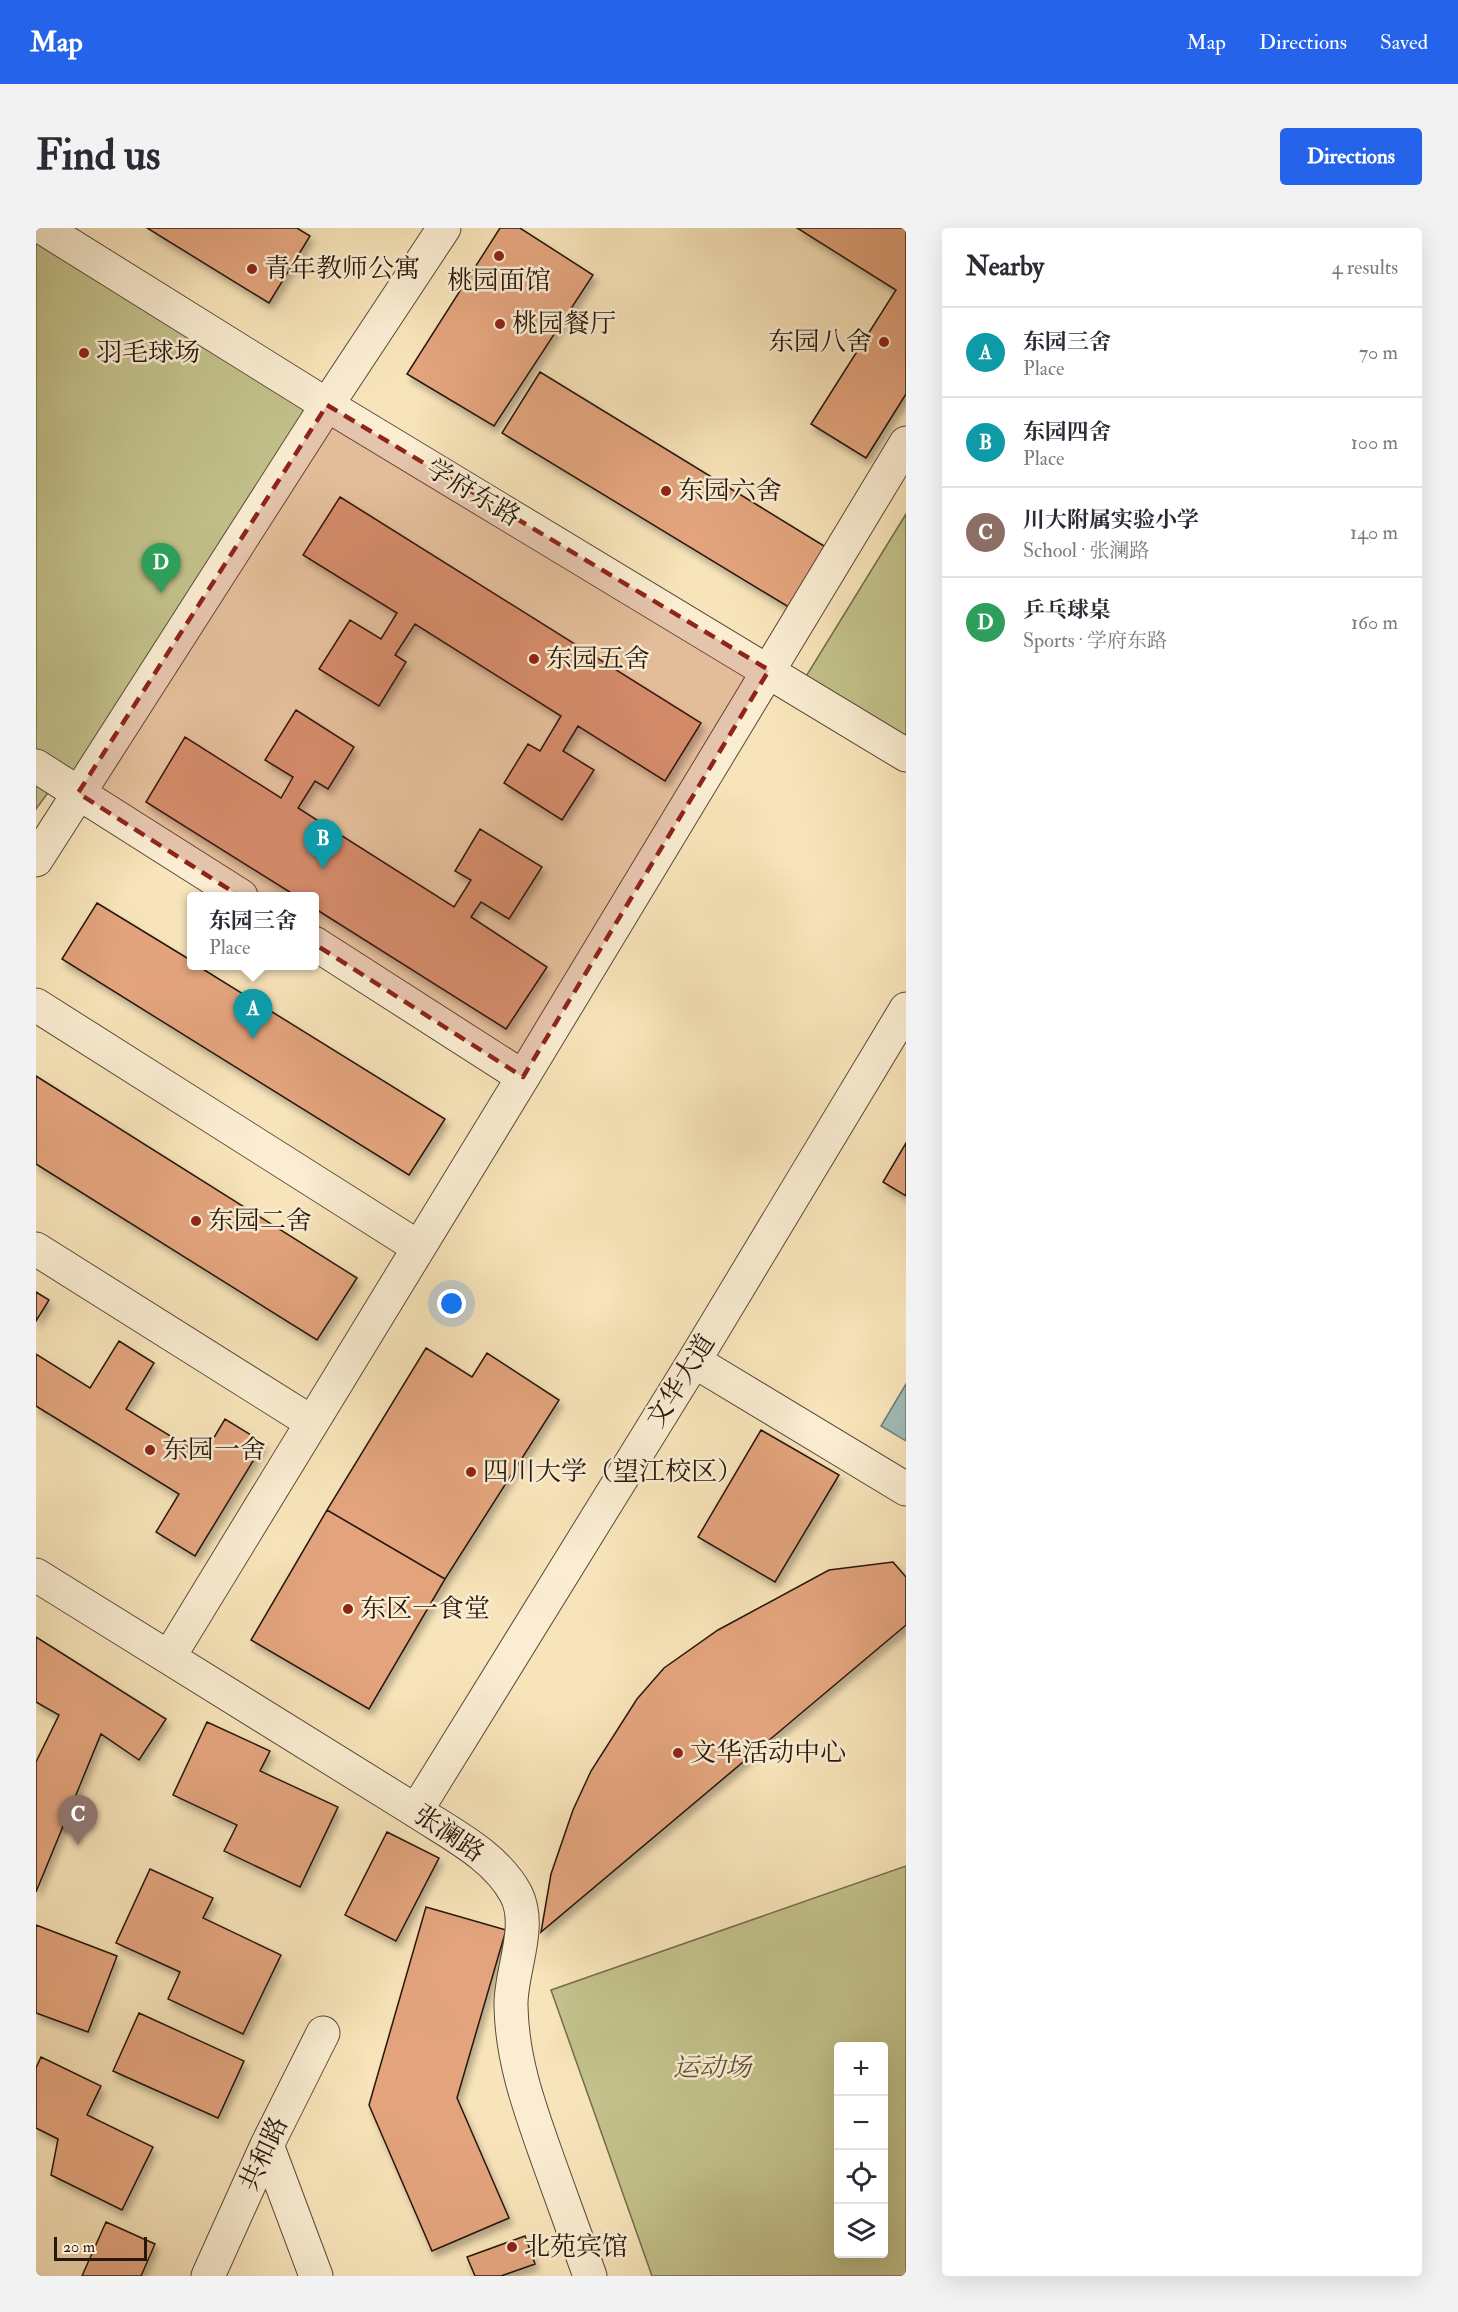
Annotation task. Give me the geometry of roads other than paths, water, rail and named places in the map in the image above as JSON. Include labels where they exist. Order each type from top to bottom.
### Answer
[{"type":"street","name":"学府东路","points":[[43,228],[327,405],[769,670],[906,755]]},
{"type":"street","points":[[36,860],[327,405],[444,228]]},
{"type":"street","points":[[169,1657],[906,443]]},
{"type":"street","points":[[36,766],[233,892]]},
{"type":"street","points":[[319,946],[523,1077]]},
{"type":"street","points":[[36,1005],[418,1247]]},
{"type":"street","name":"文华大道","points":[[416,1811],[694,1361],[906,1010]]},
{"type":"street","points":[[36,1249],[311,1422]]},
{"type":"street","points":[[694,1361],[906,1489]]},
{"type":"street","name":"张澜路","points":[[36,1575],[416,1811],[470,1846],[494,1865],[516,1894],[523,1917],[510,2004],[513,2045],[523,2090],[590,2276]]},
{"type":"street","name":"共和路","points":[[208,2276],[267,2145],[323,2033]]},
{"type":"street","points":[[267,2145],[316,2276]]},
{"type":"water","points":[[906,1384],[906,1441],[881,1426]]},
{"type":"place","name":"桃园面馆","points":[[499,256]]},
{"type":"place","name":"青年教师公寓","points":[[252,269]]},
{"type":"place","name":"桃园餐厅","points":[[500,324]]},
{"type":"place","name":"东园八舍","points":[[884,342]]},
{"type":"place","name":"羽毛球场","points":[[84,353]]},
{"type":"place","name":"东园六舍","points":[[666,491]]},
{"type":"place","name":"乒乓球桌","points":[[161,593]]},
{"type":"place","name":"东园五舍","points":[[534,659]]},
{"type":"place","name":"东园四舍","points":[[323,869]]},
{"type":"place","name":"东园三舍","points":[[253,1039]]},
{"type":"place","name":"东园二舍","points":[[196,1221]]},
{"type":"place","name":"东园一舍","points":[[150,1450]]},
{"type":"place","name":"四川大学（望江校区）","points":[[471,1472]]},
{"type":"place","name":"东区一食堂","points":[[348,1609]]},
{"type":"place","name":"文华活动中心","points":[[678,1753]]},
{"type":"place","name":"川大附属实验小学","points":[[78,1845]]},
{"type":"place","name":"北苑宾馆","points":[[512,2247]]},
{"type":"park label","name":"运动场","points":[[712,2068]]}]
